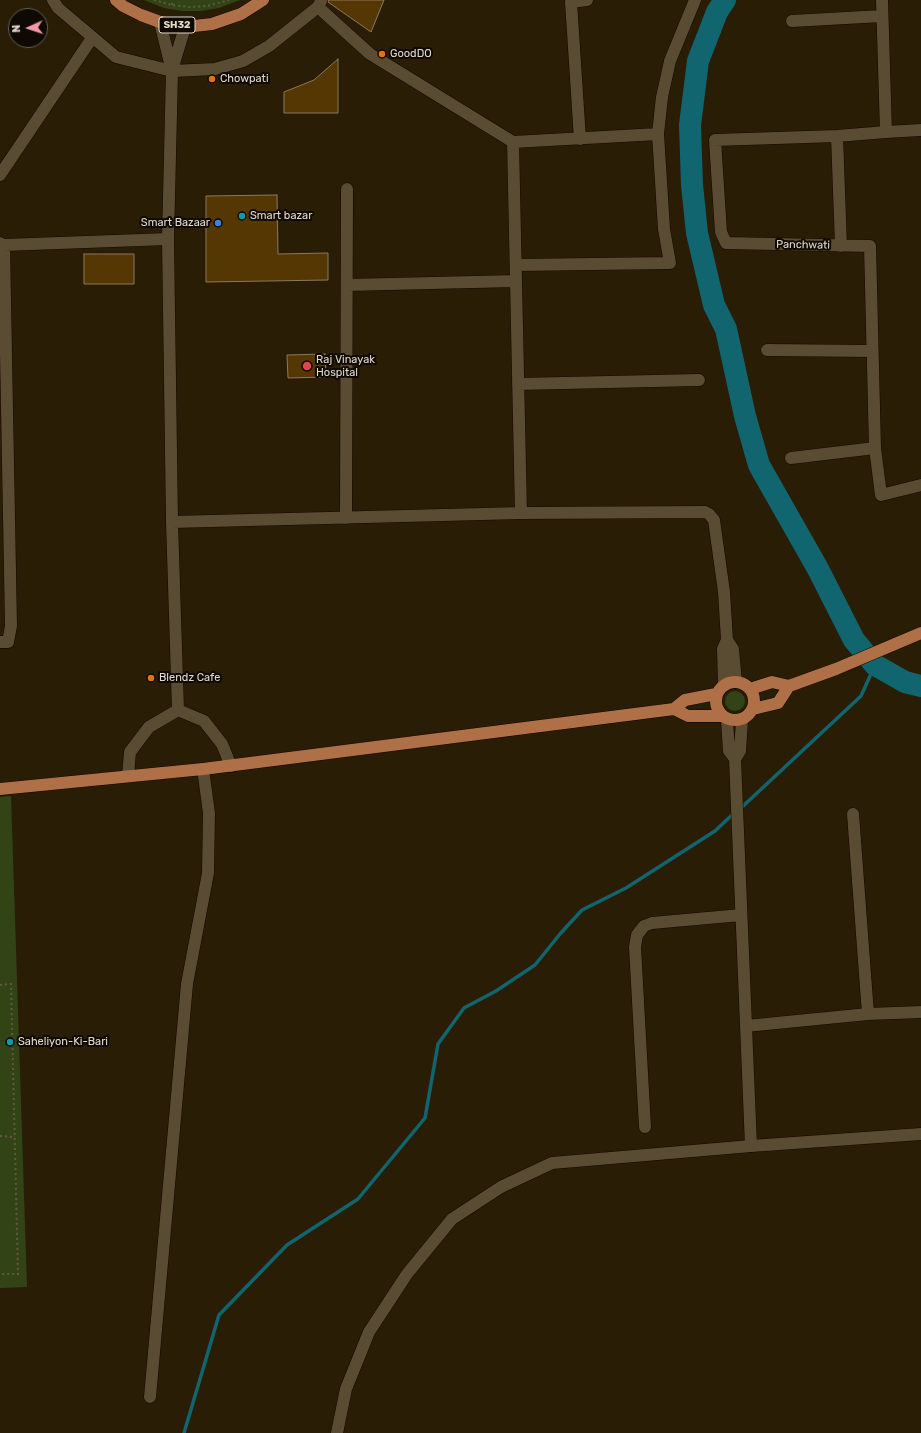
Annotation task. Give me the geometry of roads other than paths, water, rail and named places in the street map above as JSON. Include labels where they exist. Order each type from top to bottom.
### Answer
[{"type":"main road","name":"SH32","points":[[116,0],[123,6],[141,16],[160,22],[185,27],[212,24],[241,14],[263,0]]},
{"type":"main road","points":[[750,689],[772,682],[789,686],[836,669],[921,633]]},
{"type":"main road","points":[[0,788],[231,766],[674,709],[688,716],[725,718],[732,721],[742,720],[750,714],[754,699],[750,689],[742,683],[730,683],[716,694],[684,700],[674,709]]},
{"type":"main road","points":[[752,709],[778,703],[789,686]]},
{"type":"main road","points":[[716,694],[716,706],[725,718]]},
{"type":"street","points":[[53,0],[58,8],[116,58],[172,71],[215,69],[243,61],[269,46],[320,4],[370,54],[513,142],[658,134]]},
{"type":"street","points":[[580,139],[571,2],[586,0]]},
{"type":"street","points":[[516,265],[670,263],[664,229],[658,134],[662,96],[670,61],[695,0]]},
{"type":"street","points":[[882,0],[886,132]]},
{"type":"street","points":[[792,21],[882,16]]},
{"type":"street","points":[[160,22],[172,71]]},
{"type":"street","points":[[178,710],[172,522],[168,239],[172,71],[185,27]]},
{"type":"street","points":[[0,174],[92,38]]},
{"type":"street","points":[[837,136],[921,130]]},
{"type":"street","name":"Panchwati","points":[[837,136],[841,246],[726,243],[721,232],[715,140],[837,136]]},
{"type":"street","points":[[513,142],[521,513]]},
{"type":"street","points":[[346,518],[347,189]]},
{"type":"street","points":[[0,642],[8,642],[11,626],[2,244],[168,239]]},
{"type":"street","points":[[841,246],[870,246],[875,448],[881,495],[921,485]]},
{"type":"street","points":[[347,285],[516,281]]},
{"type":"street","points":[[767,350],[872,351]]},
{"type":"street","points":[[518,384],[699,380]]},
{"type":"street","points":[[791,458],[875,448]]},
{"type":"street","points":[[172,522],[521,513],[705,512],[710,514],[714,520],[724,592],[726,640],[723,649],[730,683]]},
{"type":"street","points":[[178,710],[204,721],[222,744],[231,766]]},
{"type":"street","points":[[128,776],[130,752],[149,727],[178,710]]},
{"type":"street","points":[[725,718],[729,751],[735,759]]},
{"type":"street","points":[[742,720],[740,751],[735,759],[751,1146]]},
{"type":"street","points":[[150,1397],[187,984],[208,873],[209,813],[203,769]]},
{"type":"street","points":[[853,814],[868,1014]]},
{"type":"street","points":[[645,1127],[635,947],[637,935],[644,926],[652,923],[741,915]]},
{"type":"street","points":[[746,1026],[868,1014],[921,1012]]},
{"type":"street","points":[[337,1433],[346,1389],[369,1332],[406,1274],[452,1219],[501,1187],[552,1163],[751,1146],[921,1134]]},
{"type":"waterway","points":[[725,0],[717,12],[698,61],[690,125],[692,185],[697,233],[714,305],[726,329],[745,416],[759,465],[818,569],[854,640],[875,665],[905,682],[921,686]]},
{"type":"waterway","points":[[741,808],[861,696],[875,665]]},
{"type":"waterway","points":[[184,1433],[219,1315],[287,1245],[358,1199],[425,1118],[438,1044],[464,1008],[496,991],[535,965],[582,910],[626,888],[715,831],[734,813]]},
{"type":"place","name":"GoodDO","points":[[382,54]]},
{"type":"place","name":"Chowpati","points":[[212,79]]},
{"type":"place","name":"Smart bazar","points":[[242,216]]},
{"type":"place","name":"Smart Bazaar","points":[[218,223]]},
{"type":"place","name":"Raj Vinayak Hospital","points":[[307,366]]},
{"type":"place","name":"Blendz Cafe","points":[[151,678]]},
{"type":"place","name":"Saheliyon-Ki-Bari","points":[[10,1042]]}]
